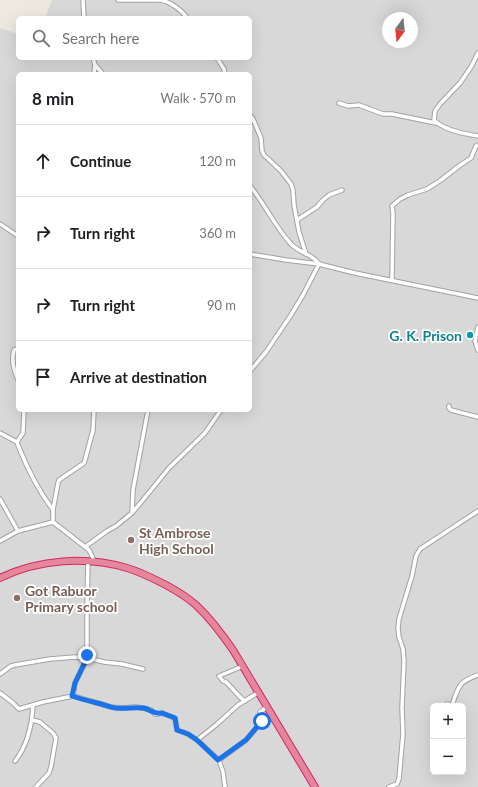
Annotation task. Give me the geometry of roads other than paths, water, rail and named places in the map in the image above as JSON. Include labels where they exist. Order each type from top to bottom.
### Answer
[{"type":"highway","points":[[0,578],[38,565],[64,562],[91,562],[118,566],[138,572],[159,581],[181,594],[196,605],[210,619],[229,644],[315,787]]},
{"type":"street","points":[[84,0],[84,16]]},
{"type":"street","points":[[118,0],[165,1],[179,9],[186,16]]},
{"type":"street","points":[[437,123],[434,120],[435,112],[440,104],[460,83],[471,67],[478,53]]},
{"type":"street","points":[[94,60],[94,72]]},
{"type":"street","points":[[218,60],[225,72]]},
{"type":"street","points":[[95,65],[101,72]]},
{"type":"street","points":[[339,103],[348,106],[359,106],[383,114],[392,114],[437,123],[461,133],[478,136]]},
{"type":"street","points":[[252,118],[262,138],[262,151],[264,155],[280,171],[294,190],[294,205],[299,232],[306,254]]},
{"type":"street","points":[[392,280],[392,206],[400,199],[427,189],[442,180],[471,158],[476,146],[478,145]]},
{"type":"street","points":[[252,189],[293,246],[317,261],[319,264]]},
{"type":"street","points":[[297,220],[317,207],[329,195],[342,190]]},
{"type":"street","points":[[0,224],[16,235]]},
{"type":"street","points":[[252,254],[319,264],[478,298]]},
{"type":"street","points":[[252,369],[266,352],[291,315],[319,264]]},
{"type":"street","points":[[478,327],[475,341],[478,350]]},
{"type":"street","points":[[16,349],[14,350],[13,355],[13,367],[16,375]]},
{"type":"street","points":[[449,406],[451,410],[478,417]]},
{"type":"street","points":[[17,442],[23,433],[24,412]]},
{"type":"street","points":[[53,522],[53,510],[59,480],[84,463],[93,430],[94,412]]},
{"type":"street","points":[[132,513],[133,490],[148,412]]},
{"type":"street","points":[[85,547],[132,513],[169,468],[205,433],[220,412]]},
{"type":"street","points":[[0,433],[17,442],[27,468],[44,499],[53,510]]},
{"type":"street","points":[[0,499],[18,532]]},
{"type":"street","points":[[389,787],[397,784],[403,734],[402,708],[404,661],[399,632],[399,620],[412,576],[416,556],[420,549],[478,511]]},
{"type":"street","points":[[0,541],[18,532],[53,522]]},
{"type":"street","points":[[53,522],[90,552],[91,562],[87,605],[87,658],[75,683],[72,696]]},
{"type":"street","points":[[0,674],[15,664],[75,657],[122,664],[143,669]]},
{"type":"street","points":[[243,666],[219,676],[241,698],[245,700]]},
{"type":"street","points":[[453,703],[458,687],[462,682],[478,675]]},
{"type":"street","points":[[197,740],[228,713],[245,700],[259,692]]},
{"type":"street","points":[[0,693],[19,709],[72,696],[111,707],[136,707],[151,710],[155,714],[162,713],[173,717],[175,718],[177,730],[188,734],[197,740],[218,760],[223,772],[225,787]]},
{"type":"street","points":[[15,761],[25,747],[32,720],[33,705]]},
{"type":"street","points":[[218,760],[246,740],[262,721],[260,712],[267,707]]},
{"type":"street","points":[[32,720],[40,722],[53,733],[56,738],[49,773],[36,787]]},
{"type":"place","name":"G. K. Prison","points":[[470,335]]},
{"type":"place","name":"St Ambrose High School","points":[[131,540]]},
{"type":"place","name":"Got Rabuor Primary school","points":[[17,598]]}]
